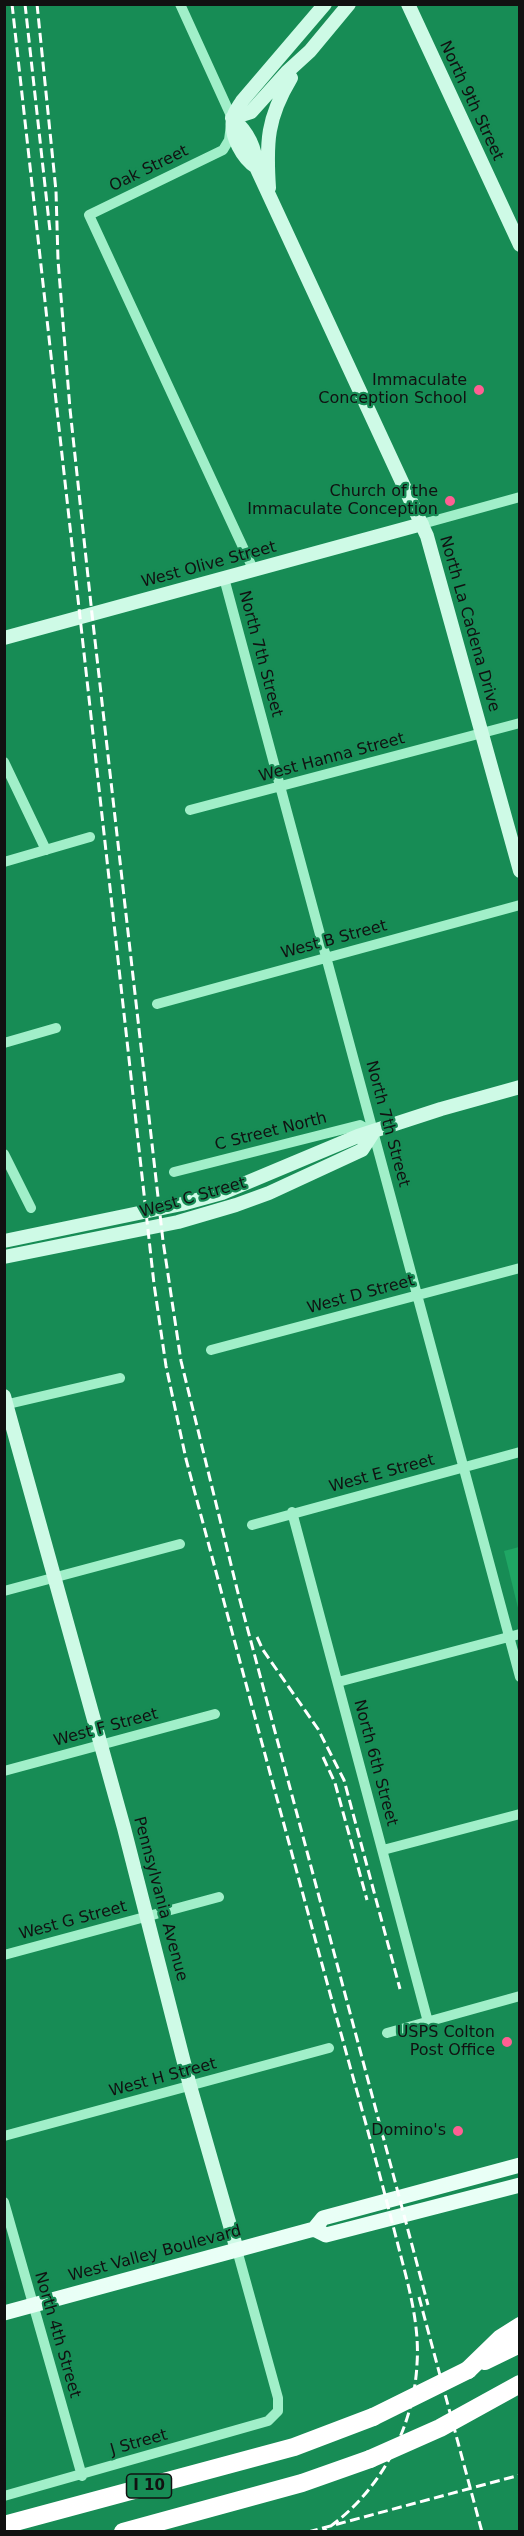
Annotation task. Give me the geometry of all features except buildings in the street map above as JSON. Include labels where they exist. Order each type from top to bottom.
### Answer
[{"type":"highway","points":[[510,2344],[519,2326]]},
{"type":"highway","name":"I 10","points":[[4,2525],[294,2447],[372,2417],[468,2370],[510,2344]]},
{"type":"highway","name":"I 10","points":[[123,2532],[302,2482],[370,2459],[440,2428],[519,2384]]},
{"type":"main road","name":"West Valley Boulevard","points":[[4,2313],[314,2229],[323,2218],[517,2166]]},
{"type":"main road","points":[[469,2199],[467,2191],[472,2185],[503,2176],[517,2166]]},
{"type":"main road","name":"West Valley Boulevard","points":[[314,2229],[326,2235],[519,2185]]},
{"type":"street","points":[[180,4],[232,118]]},
{"type":"street","points":[[250,163],[223,150],[230,140],[232,118],[242,101],[325,4]]},
{"type":"street","points":[[270,196],[267,145],[271,119],[280,95],[310,51],[350,4]]},
{"type":"street","name":"North 9th Street","points":[[408,4],[519,245]]},
{"type":"street","points":[[232,118],[251,112],[287,72],[310,51]]},
{"type":"street","name":"North La Cadena Drive","points":[[232,118],[243,128],[256,155],[250,163],[270,196],[422,524],[519,871]]},
{"type":"street","name":"Oak Street","points":[[89,215],[223,150]]},
{"type":"street","name":"North 7th Street","points":[[89,215],[254,570]]},
{"type":"street","points":[[422,524],[519,497]]},
{"type":"street","name":"West Olive Street","points":[[4,638],[422,524]]},
{"type":"street","name":"North 7th Street","points":[[224,578],[463,1468],[514,1635],[519,1677]]},
{"type":"street","name":"West Hanna Street","points":[[190,810],[519,723]]},
{"type":"street","points":[[4,762],[46,850]]},
{"type":"street","points":[[4,862],[90,837]]},
{"type":"street","name":"West B Street","points":[[156,1004],[519,905]]},
{"type":"street","points":[[4,1043],[56,1028]]},
{"type":"street","name":"West C Street","points":[[5,1241],[182,1204],[222,1193],[358,1137],[441,1109],[519,1087]]},
{"type":"street","name":"C Street North","points":[[174,1172],[360,1125],[373,1133]]},
{"type":"street","name":"West C Street","points":[[4,1257],[178,1222],[236,1205],[362,1149],[373,1133]]},
{"type":"street","points":[[4,1154],[31,1208]]},
{"type":"street","name":"West D Street","points":[[211,1350],[519,1268]]},
{"type":"street","points":[[5,1402],[120,1378]]},
{"type":"street","name":"Pennsylvania Avenue","points":[[5,1402],[148,1917],[190,2086],[278,2398],[278,2411]]},
{"type":"street","name":"West E Street","points":[[252,1525],[292,1512],[519,1452]]},
{"type":"street","name":"North 6th Street","points":[[292,1512],[428,2022]]},
{"type":"street","points":[[4,1591],[180,1544]]},
{"type":"street","points":[[338,1682],[514,1635]]},
{"type":"street","name":"West F Street","points":[[4,1771],[215,1714]]},
{"type":"street","points":[[383,1850],[519,1814]]},
{"type":"street","name":"West G Street","points":[[4,1955],[219,1897]]},
{"type":"street","points":[[387,2033],[519,1996]]},
{"type":"street","name":"West H Street","points":[[4,2136],[329,2048]]},
{"type":"street","name":"North 4th Street","points":[[4,2202],[82,2476]]},
{"type":"street","name":"J Street","points":[[4,2496],[82,2476],[268,2421],[278,2411]]},
{"type":"green space","points":[[520,1547],[519,1612],[504,1551]]},
{"type":"railway","points":[[12,4],[154,1284],[166,1366],[186,1459],[369,2134],[412,2302],[417,2333],[414,2388],[409,2413],[400,2436],[376,2480],[360,2500],[322,2532]]},
{"type":"railway","points":[[25,4],[50,231]]},
{"type":"railway","points":[[37,4],[56,191],[58,260],[70,409],[163,1241],[181,1361],[238,1593],[428,2305]]},
{"type":"railway","points":[[257,1637],[263,1650],[318,1729],[344,1780],[400,1989]]},
{"type":"railway","points":[[323,1757],[335,1783],[367,1900]]},
{"type":"railway","points":[[419,2297],[482,2532]]},
{"type":"railway","points":[[308,2532],[520,2475]]},
{"type":"place","name":"Immaculate Conception School","points":[[479,390]]},
{"type":"place","name":"Church of the Immaculate Conception","points":[[450,501]]},
{"type":"place","name":"USPS Colton Post Office","points":[[507,2042]]},
{"type":"place","name":"Domino's","points":[[458,2131]]}]
